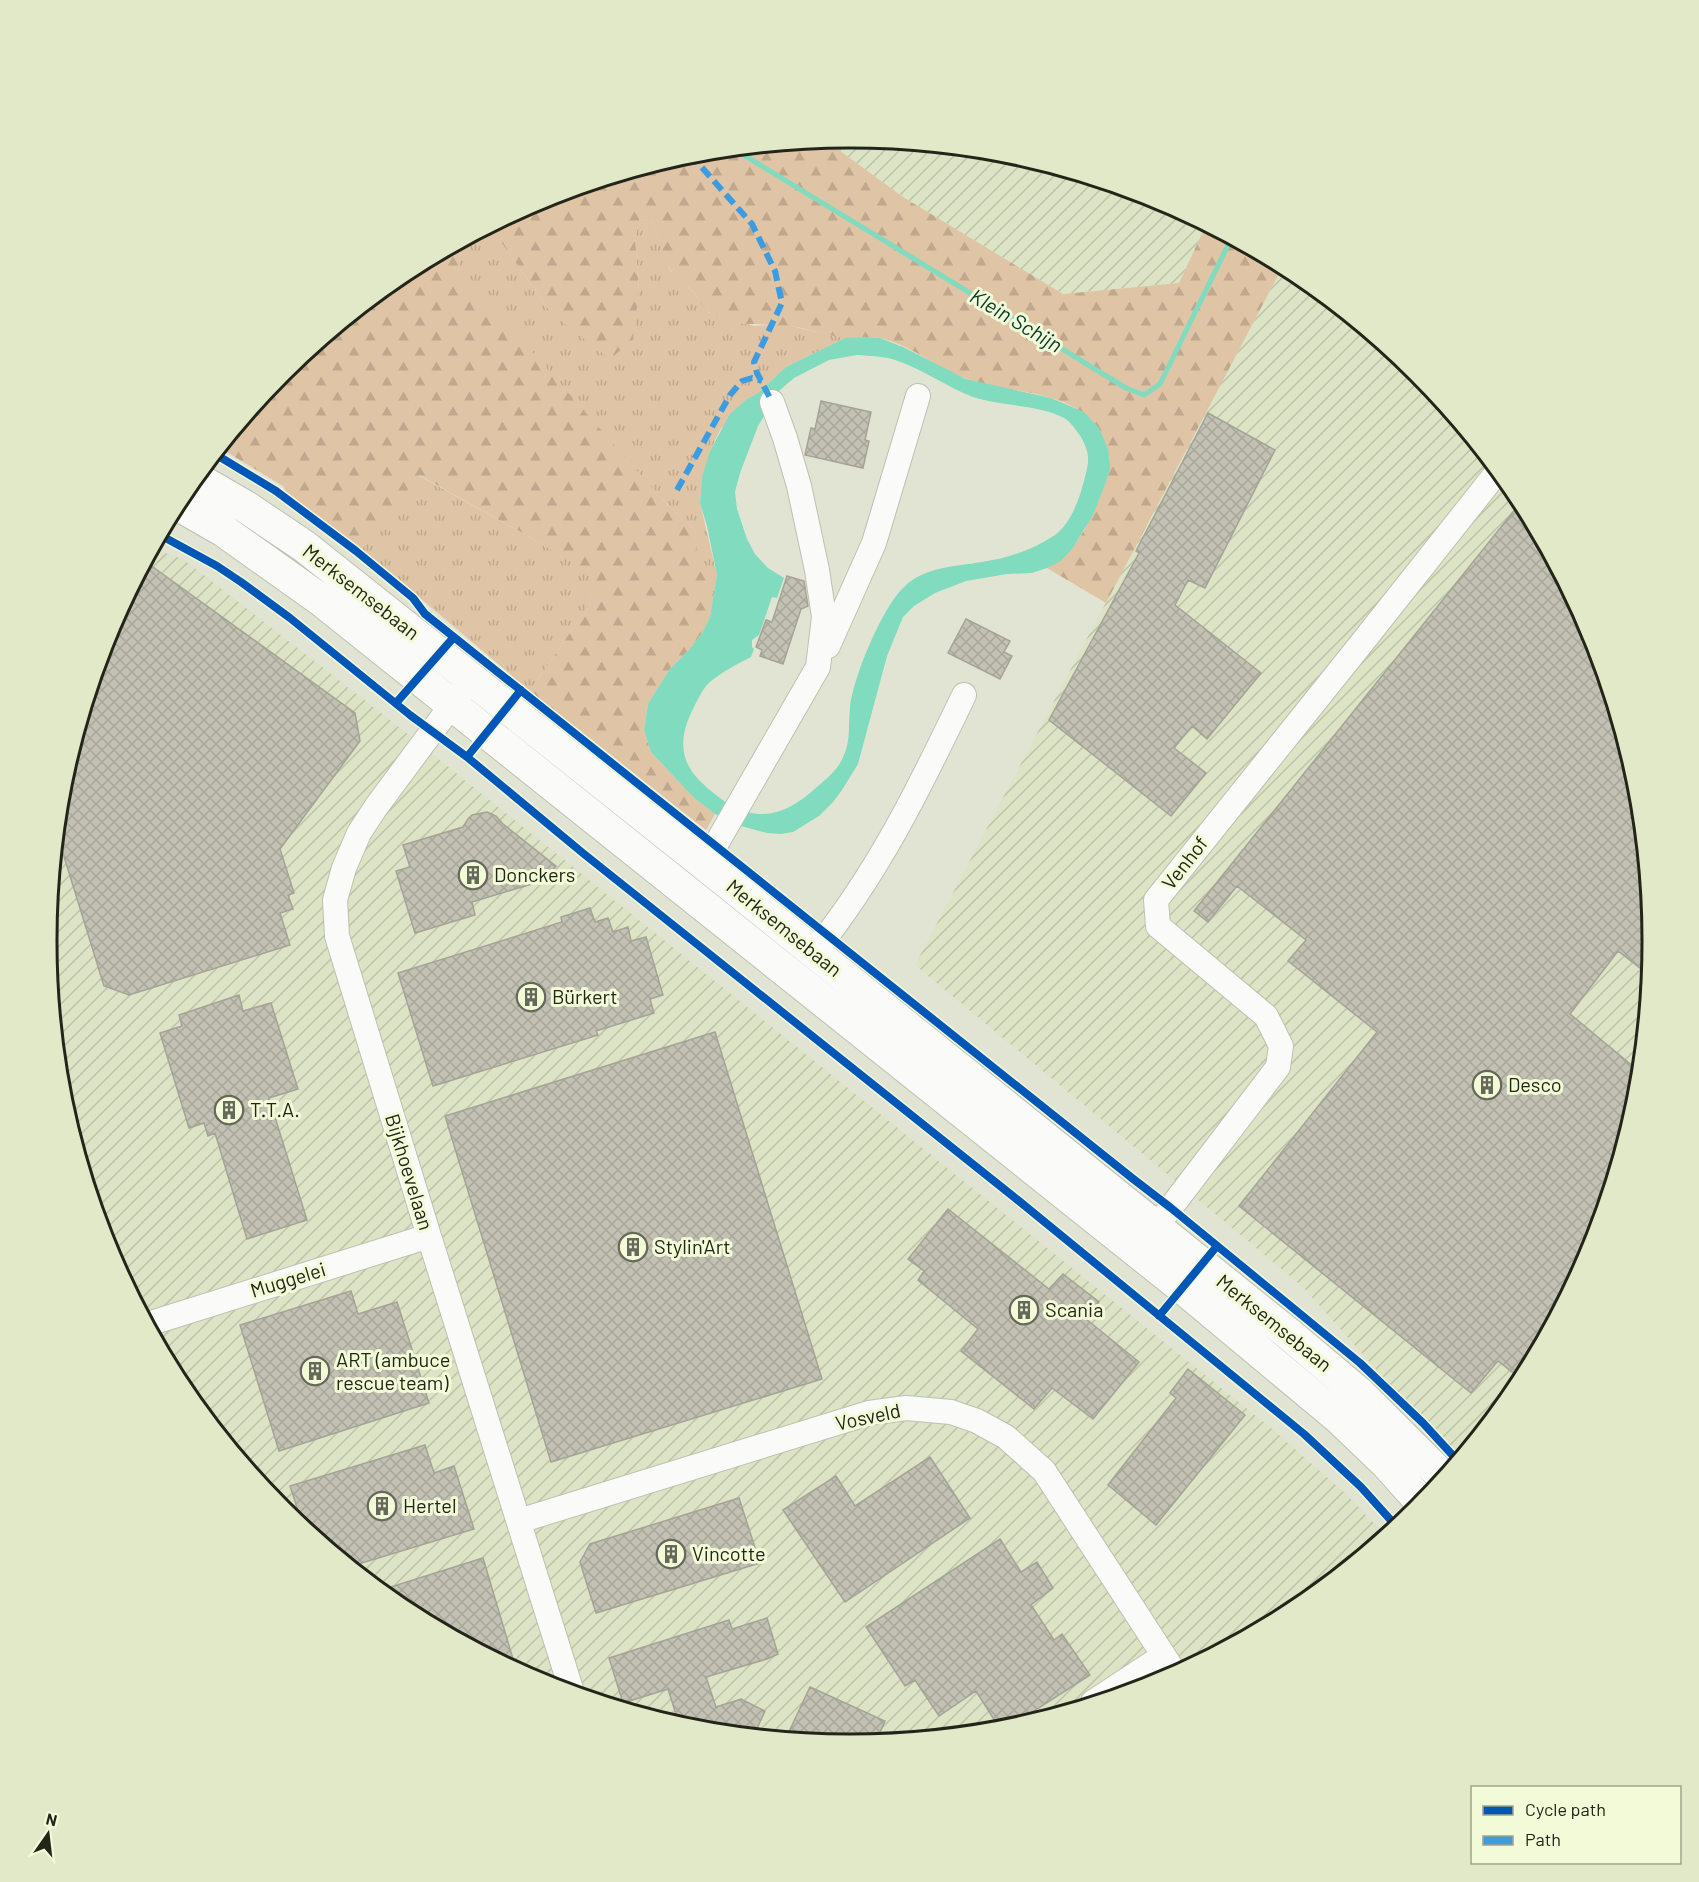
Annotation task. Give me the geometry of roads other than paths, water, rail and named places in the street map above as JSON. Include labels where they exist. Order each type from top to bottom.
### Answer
[{"type":"main road","name":"Merksemsebaan","points":[[204,483],[246,507],[304,546],[703,862],[1156,1226],[1360,1394],[1438,1472]]},
{"type":"main road","name":"Merksemsebaan","points":[[186,509],[224,531],[288,575],[1137,1251],[1339,1418],[1387,1464],[1415,1495]]},
{"type":"street","points":[[703,862],[715,846],[818,667],[873,543],[918,396]]},
{"type":"street","points":[[772,402],[799,486],[817,570],[824,617],[818,667]]},
{"type":"street","name":"Venhof","points":[[1137,1251],[1278,1067],[1281,1046],[1266,1016],[1158,926],[1156,900],[1492,479]]},
{"type":"street","name":"Bijkhoevelaan","points":[[471,679],[359,833],[344,868],[335,900],[337,936],[570,1682]]},
{"type":"street","points":[[814,952],[828,936],[886,849],[964,695]]},
{"type":"street","name":"Muggelei","points":[[155,1322],[429,1236]]},
{"type":"street","points":[[1339,1418],[1360,1394]]},
{"type":"street","name":"Vosveld","points":[[519,1521],[868,1413],[906,1408],[951,1412],[977,1421],[1006,1437],[1044,1471],[1169,1665]]},
{"type":"street","points":[[1151,1674],[1169,1665]]},
{"type":"water","points":[[845,338],[880,338],[966,379],[1051,398],[1084,412],[1099,428],[1108,449],[1110,468],[1093,515],[1072,549],[1061,561],[1032,573],[1007,574],[966,581],[935,593],[914,606],[903,617],[887,656],[858,764],[842,790],[819,816],[793,832],[767,833],[741,826],[715,814],[693,797],[651,752],[644,730],[648,704],[669,670],[702,633],[710,617],[717,575],[700,503],[702,476],[710,451],[730,414],[747,399],[758,393],[786,367]],"holes":[[[857,355],[898,361],[973,397],[1044,410],[1064,418],[1081,437],[1086,449],[1088,459],[1086,474],[1080,496],[1070,518],[1061,530],[1047,540],[1020,553],[931,571],[904,587],[878,626],[862,662],[852,696],[848,744],[839,764],[822,783],[787,808],[773,813],[759,814],[745,811],[731,805],[701,782],[688,764],[683,746],[689,717],[699,696],[711,681],[751,657],[754,649],[752,640],[759,635],[772,597],[777,598],[784,578],[768,568],[755,554],[747,539],[737,509],[735,492],[758,426],[780,390],[794,378],[829,360]]]},
{"type":"waterway","name":"Klein Schijn","points":[[744,155],[1126,388],[1144,395],[1160,384],[1228,245]]},
{"type":"place","name":"Donckers","points":[[473,875]]},
{"type":"place","name":"Bürkert","points":[[531,997]]},
{"type":"place","name":"Desco","points":[[1487,1085]]},
{"type":"place","name":"T.T.A.","points":[[229,1110]]},
{"type":"place","name":"Stylin'Art","points":[[633,1247]]},
{"type":"place","name":"Scania","points":[[1024,1310]]},
{"type":"place","name":"ART (ambuce rescue team)","points":[[315,1371]]},
{"type":"place","name":"Hertel","points":[[382,1506]]},
{"type":"place","name":"Vincotte","points":[[671,1554]]}]
